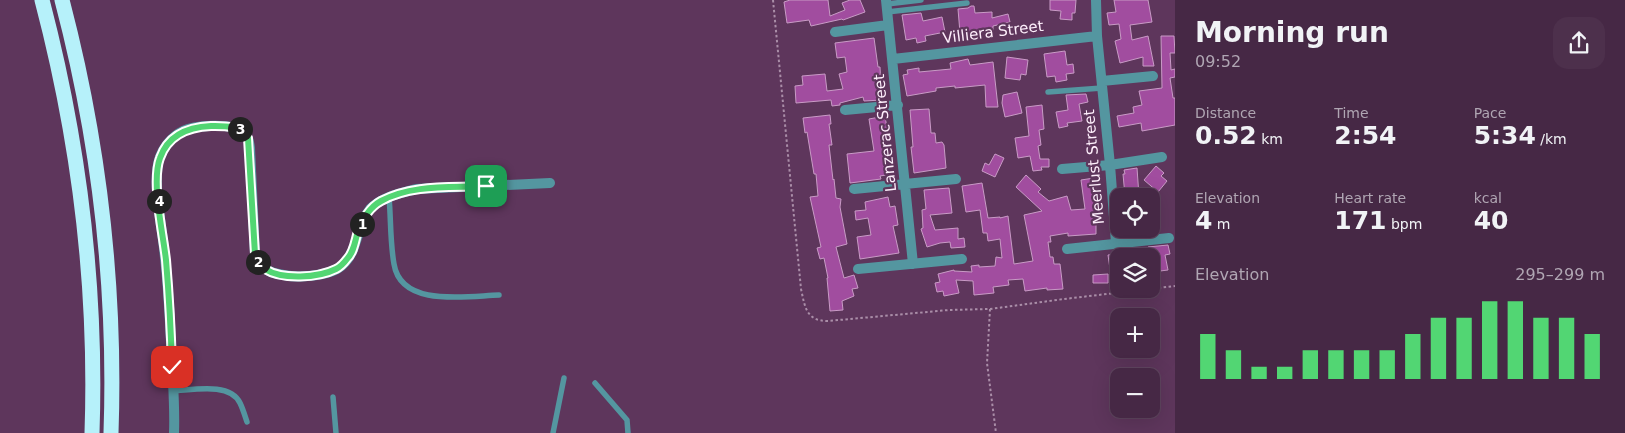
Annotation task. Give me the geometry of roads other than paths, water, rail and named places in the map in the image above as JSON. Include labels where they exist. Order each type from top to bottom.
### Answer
[{"type":"highway","points":[[42,0],[68,115],[84,224],[92,318],[92,433]]},
{"type":"highway","points":[[62,0],[78,66],[103,220],[108,267],[111,334],[111,433]]},
{"type":"street","name":"Meerlust Street","points":[[1096,0],[1097,36],[1116,243]]},
{"type":"street","name":"Lanzerac Street","points":[[887,5],[913,264]]},
{"type":"street","points":[[835,32],[888,25]]},
{"type":"street","name":"Villiera Street","points":[[893,59],[1097,36]]},
{"type":"street","points":[[1102,85],[1153,76]]},
{"type":"street","points":[[845,110],[898,105]]},
{"type":"street","points":[[174,433],[168,295],[157,173],[159,159],[164,149],[182,131],[200,127],[231,127],[239,129],[248,138],[255,254],[257,261],[264,269],[276,274],[300,277],[337,269],[349,258],[359,230],[370,210],[379,202],[403,192],[416,189],[550,184]]},
{"type":"street","points":[[1062,169],[1162,157]]},
{"type":"street","points":[[854,189],[956,179]]},
{"type":"street","points":[[1067,249],[1169,238]]},
{"type":"street","points":[[858,269],[962,259]]},
{"type":"lane","points":[[887,5],[922,0]]},
{"type":"lane","points":[[887,5],[967,3]]},
{"type":"lane","name":"Meerlust Street","points":[[1048,92],[1102,85]]},
{"type":"lane","points":[[389,197],[394,265],[405,284],[416,292],[427,296],[499,296]]},
{"type":"lane","points":[[553,433],[564,378]]},
{"type":"lane","points":[[596,383],[627,420],[628,433]]},
{"type":"lane","points":[[173,391],[228,390],[240,401],[246,422]]},
{"type":"lane","points":[[333,397],[336,433]]}]
